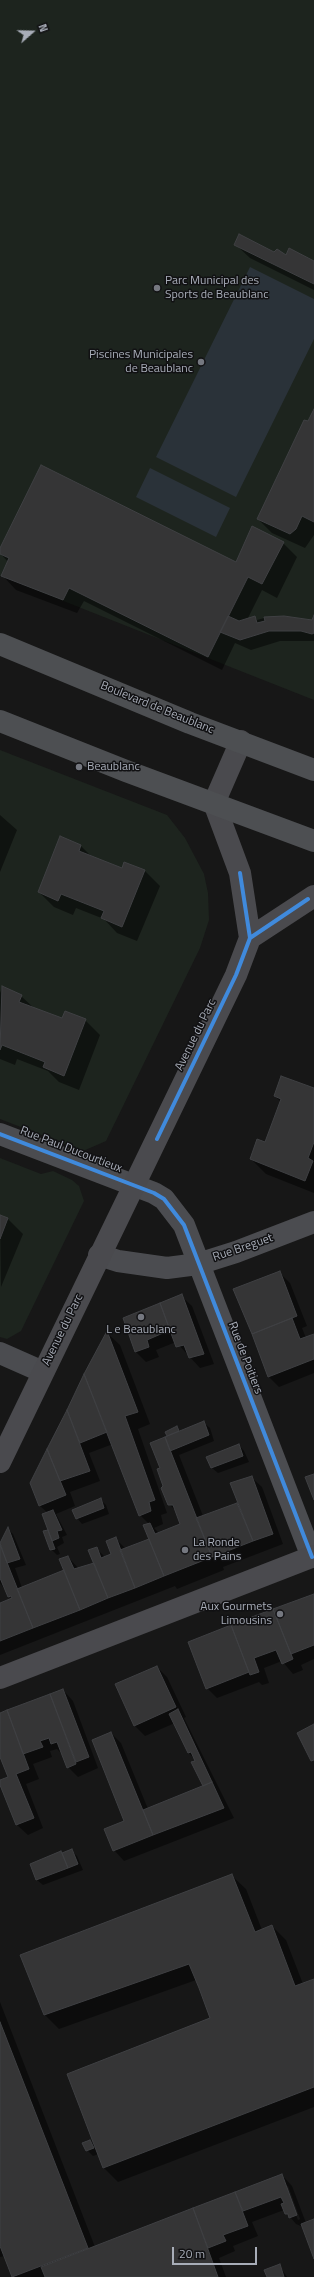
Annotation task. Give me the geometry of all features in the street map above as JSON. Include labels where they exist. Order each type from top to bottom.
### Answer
[{"type":"main road","name":"Boulevard de Beaublanc","points":[[0,644],[314,770]]},
{"type":"main road","points":[[0,721],[126,771],[314,841]]},
{"type":"main road","points":[[214,803],[241,741]]},
{"type":"main road","name":"Avenue du Parc","points":[[0,1462],[99,1255],[136,1185],[236,975],[250,938],[240,873],[214,803]]},
{"type":"main road","points":[[250,938],[314,896]]},
{"type":"main road","points":[[0,1678],[313,1557]]},
{"type":"street","name":"Rue Paul Ducourtieux","points":[[0,1134],[136,1185]]},
{"type":"street","name":"Rue de Poitiers","points":[[136,1185],[164,1199],[184,1225],[313,1557]]},
{"type":"street","name":"Rue Breguet","points":[[99,1255],[124,1262],[167,1268],[198,1264],[236,1252],[314,1222]]},
{"type":"street","points":[[0,1353],[43,1372]]},
{"type":"shaded area","name":"Parc Municipal des Sports de Beaublanc","points":[[0,0],[314,0],[314,700],[0,576]]},
{"type":"shaded area","points":[[250,267],[314,299],[314,339],[236,497],[156,457]]},
{"type":"shaded area","points":[[150,468],[230,508],[216,537],[136,497]]},
{"type":"shaded area","points":[[0,750],[167,815],[185,838],[204,874],[208,893],[209,920],[200,948],[106,1141],[83,1151],[0,1119]]},
{"type":"shaded area","points":[[0,1158],[41,1174],[53,1171],[72,1180],[79,1186],[84,1201],[21,1331],[7,1339],[0,1337]]},
{"type":"building","points":[[239,234],[274,252],[277,249],[286,255],[289,248],[314,261],[314,284],[234,245]]},
{"type":"building","points":[[314,409],[314,522],[302,516],[296,529],[290,534],[257,519],[304,420],[308,421]]},
{"type":"building","points":[[41,465],[236,562],[252,526],[284,542],[262,584],[248,577],[208,657],[69,588],[63,600],[1,576],[9,558],[0,554],[0,548]]},
{"type":"building","points":[[314,615],[314,633],[312,634],[301,631],[269,631],[240,640],[220,632],[228,616],[239,621],[255,616],[257,623],[265,621],[264,617],[284,616],[312,620]]},
{"type":"building","points":[[60,836],[81,845],[79,851],[122,868],[124,862],[145,870],[122,927],[101,918],[104,911],[61,894],[58,901],[38,892]]},
{"type":"building","points":[[2,986],[22,995],[19,1002],[62,1018],[65,1011],[86,1019],[64,1076],[43,1067],[45,1062],[2,1045],[0,1050]]},
{"type":"building","points":[[281,1076],[314,1088],[314,1142],[308,1158],[313,1161],[305,1181],[250,1159],[257,1139],[265,1142],[281,1099],[274,1096]]},
{"type":"building","points":[[0,1215],[8,1218],[0,1239]]},
{"type":"building","points":[[280,1271],[297,1316],[252,1334],[233,1289]]},
{"type":"building","points":[[182,1294],[204,1354],[189,1358],[184,1345],[176,1347],[160,1303]]},
{"type":"building","points":[[160,1303],[170,1330],[147,1340],[149,1347],[135,1352],[123,1318]]},
{"type":"building","points":[[292,1318],[300,1339],[314,1334],[314,1359],[268,1377],[252,1334]]},
{"type":"building","points":[[107,1331],[138,1412],[125,1416],[155,1500],[149,1502],[151,1511],[139,1516],[84,1374]]},
{"type":"building","points":[[84,1374],[107,1432],[80,1443],[67,1410]]},
{"type":"building","points":[[67,1410],[90,1471],[60,1481],[47,1449]]},
{"type":"building","points":[[204,1421],[209,1435],[170,1451],[165,1437]]},
{"type":"building","points":[[177,1426],[179,1431],[167,1436],[165,1432]]},
{"type":"building","points":[[165,1437],[212,1557],[164,1576],[143,1525],[150,1523],[155,1534],[180,1524],[173,1505],[168,1505],[161,1488],[163,1486],[157,1469],[160,1468],[150,1443]]},
{"type":"building","points":[[239,1444],[243,1456],[211,1468],[206,1457]]},
{"type":"building","points":[[47,1449],[66,1495],[39,1506],[30,1483]]},
{"type":"building","points":[[314,1474],[314,1500],[305,1477]]},
{"type":"building","points":[[252,1476],[273,1534],[253,1541],[230,1483]]},
{"type":"building","points":[[101,1498],[104,1508],[76,1519],[72,1510]]},
{"type":"building","points":[[237,1503],[253,1541],[212,1557],[196,1518]]},
{"type":"building","points":[[53,1510],[62,1530],[57,1531],[59,1538],[52,1541],[42,1514]]},
{"type":"building","points":[[8,1527],[20,1559],[7,1563],[0,1543]]},
{"type":"building","points":[[48,1530],[55,1549],[50,1550],[43,1531]]},
{"type":"building","points":[[116,1537],[135,1588],[108,1598],[88,1550],[97,1547],[101,1558],[111,1554],[106,1541]]},
{"type":"building","points":[[149,1539],[164,1576],[135,1588],[120,1550]]},
{"type":"building","points":[[0,1545],[33,1628],[0,1641],[0,1603],[12,1598],[11,1596],[8,1597],[0,1578]]},
{"type":"building","points":[[68,1556],[74,1569],[94,1563],[108,1598],[80,1610],[59,1559]]},
{"type":"building","points":[[64,1570],[80,1610],[33,1628],[17,1589]]},
{"type":"building","points":[[314,1594],[314,1645],[291,1654],[273,1609]]},
{"type":"building","points":[[273,1609],[293,1659],[282,1664],[276,1650],[254,1658],[259,1672],[250,1675],[231,1625]]},
{"type":"building","points":[[231,1625],[249,1672],[206,1689],[188,1642]]},
{"type":"building","points":[[157,1666],[176,1707],[134,1726],[115,1684]]},
{"type":"building","points":[[63,1689],[89,1757],[76,1762],[50,1694]]},
{"type":"building","points":[[50,1694],[76,1764],[67,1768],[57,1742],[51,1744],[49,1738],[40,1741],[43,1747],[23,1754],[7,1710]]},
{"type":"building","points":[[178,1709],[212,1782],[203,1786],[191,1762],[195,1761],[191,1752],[188,1753],[169,1714]]},
{"type":"building","points":[[7,1710],[29,1769],[16,1774],[34,1818],[16,1825],[0,1785],[0,1780],[8,1777],[0,1757],[0,1713]]},
{"type":"building","points":[[314,1724],[314,1760],[311,1761],[297,1733]]},
{"type":"building","points":[[111,1732],[153,1835],[113,1851],[104,1829],[124,1821],[92,1740]]},
{"type":"building","points":[[212,1782],[224,1808],[153,1835],[143,1810]]},
{"type":"building","points":[[72,1849],[78,1864],[68,1868],[62,1853]]},
{"type":"building","points":[[61,1851],[68,1868],[36,1880],[30,1864]]},
{"type":"building","points":[[232,1874],[255,1932],[272,1925],[295,1986],[314,1979],[314,2087],[103,2168],[67,2074],[210,2018],[199,1988],[189,1964],[44,2015],[20,1955]]},
{"type":"building","points":[[0,2022],[88,2248],[12,2277],[0,2246]]},
{"type":"building","points":[[90,2140],[94,2148],[86,2151],[82,2143]]},
{"type":"building","points":[[282,2174],[297,2215],[289,2218],[288,2214],[285,2214],[281,2204],[284,2203],[281,2197],[243,2211],[235,2192]]},
{"type":"building","points":[[235,2192],[248,2226],[223,2235],[226,2241],[208,2248],[193,2208]]},
{"type":"building","points":[[193,2208],[218,2277],[45,2277],[41,2267]]},
{"type":"building","points":[[314,2219],[314,2259],[301,2224]]},
{"type":"building","points":[[280,2264],[284,2277],[267,2277],[264,2270]]},
{"type":"cycle path","points":[[157,1139],[236,975],[250,938],[240,873]]},
{"type":"cycle path","points":[[250,938],[308,899]]},
{"type":"cycle path","points":[[0,1134],[154,1193],[164,1199],[184,1225],[312,1557]]},
{"type":"place","name":"Parc Municipal des Sports de Beaublanc","points":[[157,288]]},
{"type":"place","name":"Piscines Municipales de Beaublanc","points":[[201,362]]},
{"type":"place","name":"Beaublanc","points":[[79,767]]},
{"type":"place","name":"L e Beaublanc","points":[[141,1317]]},
{"type":"place","name":"La Ronde des Pains","points":[[185,1550]]},
{"type":"place","name":"Aux Gourmets Limousins","points":[[280,1614]]}]
